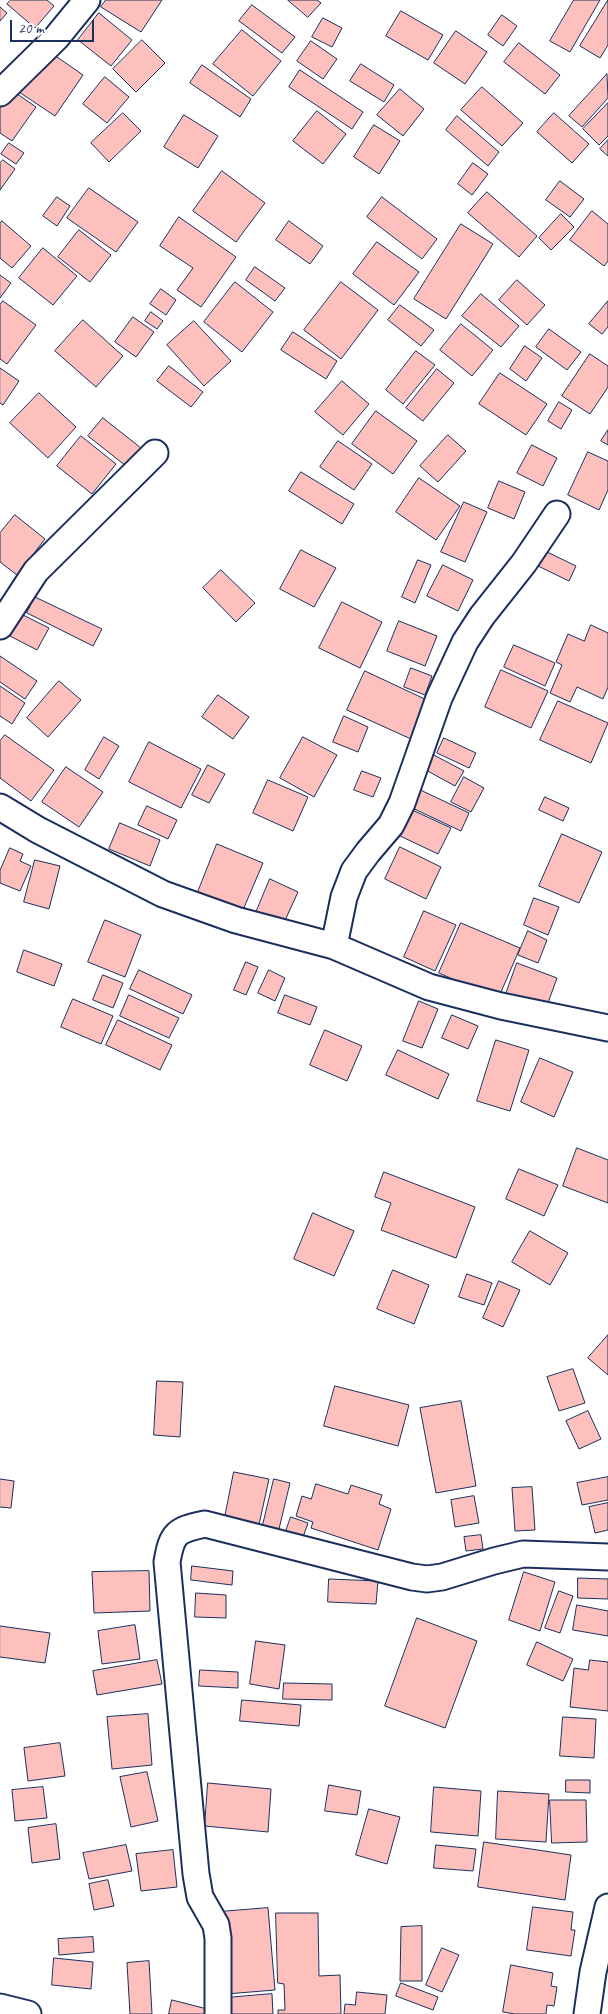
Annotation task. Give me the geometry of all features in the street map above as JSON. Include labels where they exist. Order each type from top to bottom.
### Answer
[{"type":"street","points":[[0,93],[56,38],[87,0]]},
{"type":"street","points":[[0,626],[36,571],[154,453]]},
{"type":"street","points":[[334,946],[344,897],[354,871],[391,825],[402,803],[438,698],[464,642],[519,570],[557,514]]},
{"type":"street","points":[[0,807],[38,830],[163,894],[236,920],[334,946],[429,987],[501,1006],[608,1028]]},
{"type":"street","points":[[218,2014],[218,1938],[216,1926],[200,1897],[194,1854],[167,1562],[172,1540],[184,1528],[205,1524],[412,1577],[427,1579],[457,1573],[522,1554],[608,1557]]},
{"type":"street","points":[[587,2014],[593,1972],[608,1907]]},
{"type":"street","points":[[0,2007],[28,2014]]},
{"type":"building","points":[[11,0],[47,0],[54,6],[35,28],[7,4]]},
{"type":"building","points":[[106,0],[162,0],[141,32],[101,7]]},
{"type":"building","points":[[288,0],[317,0],[321,3],[308,17]]},
{"type":"building","points":[[574,0],[600,0],[570,52],[550,41]]},
{"type":"building","points":[[608,0],[608,45],[600,58],[580,46]]},
{"type":"building","points":[[252,5],[295,37],[282,53],[239,21]]},
{"type":"building","points":[[0,7],[7,13],[0,21]]},
{"type":"building","points":[[401,11],[443,35],[428,60],[386,36]]},
{"type":"building","points":[[99,13],[132,40],[111,66],[78,40]]},
{"type":"building","points":[[502,15],[517,26],[503,46],[488,35]]},
{"type":"building","points":[[323,18],[342,28],[332,47],[312,37]]},
{"type":"building","points":[[242,30],[281,61],[253,96],[213,64]]},
{"type":"building","points":[[456,31],[487,52],[465,84],[434,63]]},
{"type":"building","points":[[142,40],[165,63],[136,92],[113,69]]},
{"type":"building","points":[[311,41],[337,59],[323,79],[297,61]]},
{"type":"building","points":[[519,43],[560,75],[545,94],[504,62]]},
{"type":"building","points":[[47,50],[83,75],[55,116],[19,92]]},
{"type":"building","points":[[361,64],[394,85],[384,102],[350,81]]},
{"type":"building","points":[[202,65],[251,99],[240,117],[190,83]]},
{"type":"building","points":[[300,70],[363,112],[352,129],[289,87]]},
{"type":"building","points":[[607,74],[608,98],[582,127],[569,116]]},
{"type":"building","points":[[105,77],[129,97],[107,123],[83,104]]},
{"type":"building","points":[[482,87],[523,123],[502,146],[461,110]]},
{"type":"building","points":[[10,89],[36,107],[12,141],[0,133],[0,103]]},
{"type":"building","points":[[400,89],[424,109],[403,136],[377,115]]},
{"type":"building","points":[[608,103],[608,136],[599,145],[583,129]]},
{"type":"building","points":[[317,111],[346,134],[323,164],[293,141]]},
{"type":"building","points":[[123,113],[141,131],[109,162],[91,143]]},
{"type":"building","points":[[554,113],[589,144],[572,163],[537,132]]},
{"type":"building","points":[[184,115],[218,136],[198,168],[164,147]]},
{"type":"building","points":[[457,116],[499,152],[488,166],[446,130]]},
{"type":"building","points":[[374,125],[400,141],[379,174],[354,157]]},
{"type":"building","points":[[608,140],[608,156],[600,149]]},
{"type":"building","points":[[9,143],[24,153],[16,164],[1,154]]},
{"type":"building","points":[[3,160],[15,169],[0,190],[0,163]]},
{"type":"building","points":[[473,163],[488,174],[472,195],[458,184]]},
{"type":"building","points":[[222,171],[265,203],[236,242],[193,211]]},
{"type":"building","points":[[560,181],[584,199],[570,217],[546,200]]},
{"type":"building","points":[[89,188],[138,222],[116,252],[67,218]]},
{"type":"building","points":[[487,192],[537,236],[519,257],[468,213]]},
{"type":"building","points":[[57,197],[70,206],[57,226],[43,216]]},
{"type":"building","points":[[382,197],[437,239],[422,259],[367,217]]},
{"type":"building","points":[[592,211],[608,224],[608,261],[604,266],[570,240]]},
{"type":"building","points":[[561,214],[574,227],[551,250],[539,238]]},
{"type":"building","points":[[179,217],[236,257],[201,307],[177,290],[193,268],[160,246]]},
{"type":"building","points":[[2,221],[31,246],[12,268],[0,258],[0,224]]},
{"type":"building","points":[[289,221],[323,246],[310,264],[276,240]]},
{"type":"building","points":[[461,224],[493,244],[446,319],[414,299]]},
{"type":"building","points":[[79,230],[111,255],[90,282],[58,257]]},
{"type":"building","points":[[377,242],[419,272],[394,305],[353,274]]},
{"type":"building","points":[[43,248],[77,276],[53,305],[19,278]]},
{"type":"building","points":[[255,267],[285,288],[275,301],[246,280]]},
{"type":"building","points":[[0,275],[11,283],[0,298]]},
{"type":"building","points":[[517,280],[545,305],[527,325],[499,300]]},
{"type":"building","points":[[235,282],[273,312],[242,352],[204,322]]},
{"type":"building","points":[[341,282],[378,310],[341,359],[304,330]]},
{"type":"building","points":[[161,289],[176,300],[166,315],[150,304]]},
{"type":"building","points":[[481,294],[519,326],[501,347],[462,316]]},
{"type":"building","points":[[3,301],[36,325],[7,364],[0,359],[0,305]]},
{"type":"building","points":[[608,301],[608,327],[602,334],[589,324]]},
{"type":"building","points":[[400,305],[434,330],[421,346],[388,320]]},
{"type":"building","points":[[151,312],[163,321],[157,329],[145,321]]},
{"type":"building","points":[[133,317],[154,332],[136,357],[115,342]]},
{"type":"building","points":[[83,320],[123,356],[96,387],[55,351]]},
{"type":"building","points":[[194,321],[231,361],[204,386],[167,345]]},
{"type":"building","points":[[461,324],[493,350],[472,376],[440,350]]},
{"type":"building","points":[[549,329],[581,352],[567,370],[536,347]]},
{"type":"building","points":[[293,332],[337,361],[326,379],[281,350]]},
{"type":"building","points":[[525,346],[542,358],[526,381],[510,369]]},
{"type":"building","points":[[416,351],[435,365],[403,404],[386,390]]},
{"type":"building","points":[[590,354],[608,366],[608,387],[590,414],[562,396]]},
{"type":"building","points":[[169,366],[203,392],[191,407],[157,381]]},
{"type":"building","points":[[0,368],[19,381],[3,405],[0,403]]},
{"type":"building","points":[[437,369],[454,383],[423,421],[406,408]]},
{"type":"building","points":[[500,373],[547,404],[526,435],[479,404]]},
{"type":"building","points":[[342,381],[369,404],[343,435],[315,412]]},
{"type":"building","points":[[39,393],[76,427],[48,458],[10,423]]},
{"type":"building","points":[[559,402],[572,410],[561,429],[548,421]]},
{"type":"building","points":[[376,411],[417,441],[393,474],[352,444]]},
{"type":"building","points":[[103,418],[141,448],[126,466],[88,436]]},
{"type":"building","points":[[608,430],[608,445],[601,441]]},
{"type":"building","points":[[448,435],[466,451],[438,482],[420,466]]},
{"type":"building","points":[[81,436],[116,464],[92,494],[57,466]]},
{"type":"building","points":[[338,441],[372,464],[354,490],[320,467]]},
{"type":"building","points":[[532,445],[557,458],[543,486],[517,473]]},
{"type":"building","points":[[588,452],[608,461],[608,490],[599,510],[568,495]]},
{"type":"building","points":[[301,472],[354,504],[342,524],[289,491]]},
{"type":"building","points":[[419,478],[460,506],[436,540],[396,512]]},
{"type":"building","points":[[499,481],[525,492],[514,519],[488,508]]},
{"type":"building","points":[[464,502],[487,512],[465,562],[441,552]]},
{"type":"building","points":[[15,515],[45,539],[17,575],[0,562],[0,533]]},
{"type":"building","points":[[301,550],[336,568],[314,607],[280,589]]},
{"type":"building","points":[[543,550],[576,566],[569,581],[536,565]]},
{"type":"building","points":[[418,560],[431,565],[415,603],[402,597]]},
{"type":"building","points":[[443,565],[473,580],[458,611],[427,596]]},
{"type":"building","points":[[221,570],[255,603],[236,622],[203,588]]},
{"type":"building","points":[[35,597],[102,629],[93,646],[27,613]]},
{"type":"building","points":[[342,602],[382,622],[360,668],[319,648]]},
{"type":"building","points":[[21,614],[49,628],[37,650],[10,636]]},
{"type":"building","points":[[399,621],[437,636],[425,666],[387,651]]},
{"type":"building","points":[[591,625],[608,633],[608,687],[603,699],[577,687],[570,702],[550,693],[562,665],[556,662],[568,634],[584,641]]},
{"type":"building","points":[[514,645],[555,663],[545,686],[504,667]]},
{"type":"building","points":[[0,656],[37,681],[25,699],[0,682]]},
{"type":"building","points":[[411,668],[432,676],[425,695],[404,687]]},
{"type":"building","points":[[501,670],[548,691],[531,728],[485,707]]},
{"type":"building","points":[[365,671],[429,701],[411,739],[347,710]]},
{"type":"building","points":[[59,681],[81,700],[48,737],[27,718]]},
{"type":"building","points":[[0,686],[25,703],[12,724],[0,716]]},
{"type":"building","points":[[218,695],[249,717],[233,739],[202,717]]},
{"type":"building","points":[[558,701],[608,723],[591,763],[540,740]]},
{"type":"building","points":[[344,716],[368,727],[358,752],[333,742]]},
{"type":"building","points":[[5,735],[54,770],[31,801],[0,778],[0,741]]},
{"type":"building","points":[[104,737],[119,746],[99,779],[85,770]]},
{"type":"building","points":[[303,737],[337,755],[314,797],[280,778]]},
{"type":"building","points":[[444,738],[476,753],[469,768],[437,753]]},
{"type":"building","points":[[149,742],[201,769],[181,808],[129,782]]},
{"type":"building","points":[[432,754],[464,771],[455,786],[424,769]]},
{"type":"building","points":[[208,765],[225,774],[209,803],[192,795]]},
{"type":"building","points":[[66,767],[103,792],[79,827],[42,802]]},
{"type":"building","points":[[362,771],[381,778],[373,797],[354,790]]},
{"type":"building","points":[[464,777],[484,788],[471,812],[451,802]]},
{"type":"building","points":[[268,780],[308,797],[293,831],[253,813]]},
{"type":"building","points":[[414,787],[469,813],[461,831],[406,805]]},
{"type":"building","points":[[545,797],[569,808],[563,821],[539,810]]},
{"type":"building","points":[[147,806],[177,820],[168,839],[138,825]]},
{"type":"building","points":[[408,808],[451,828],[438,854],[396,834]]},
{"type":"building","points":[[120,823],[160,840],[150,866],[109,849]]},
{"type":"building","points":[[562,834],[602,852],[579,903],[539,886]]},
{"type":"building","points":[[217,844],[263,863],[243,910],[198,892]]},
{"type":"building","points":[[400,847],[441,867],[426,899],[385,879]]},
{"type":"building","points":[[10,848],[23,854],[20,861],[31,866],[20,891],[0,883],[0,871]]},
{"type":"building","points":[[35,860],[60,866],[49,909],[24,902]]},
{"type":"building","points":[[270,879],[298,892],[282,927],[255,915]]},
{"type":"building","points":[[534,898],[559,907],[548,935],[524,925]]},
{"type":"building","points":[[424,911],[456,925],[435,971],[404,957]]},
{"type":"building","points":[[105,920],[141,935],[125,977],[88,962]]},
{"type":"building","points":[[461,923],[520,948],[498,999],[439,973]]},
{"type":"building","points":[[528,931],[547,940],[538,963],[518,955]]},
{"type":"building","points":[[24,950],[62,964],[54,986],[17,972]]},
{"type":"building","points":[[246,962],[258,967],[246,995],[234,990]]},
{"type":"building","points":[[517,963],[557,978],[545,1011],[505,997]]},
{"type":"building","points":[[139,970],[192,995],[183,1014],[130,989]]},
{"type":"building","points":[[269,970],[285,978],[275,1001],[258,993]]},
{"type":"building","points":[[103,975],[123,983],[113,1008],[93,1000]]},
{"type":"building","points":[[129,995],[179,1018],[169,1038],[120,1016]]},
{"type":"building","points":[[285,995],[317,1007],[310,1025],[278,1013]]},
{"type":"building","points":[[73,999],[113,1016],[101,1044],[61,1027]]},
{"type":"building","points":[[419,1001],[438,1009],[422,1048],[403,1041]]},
{"type":"building","points":[[452,1015],[478,1026],[468,1049],[442,1038]]},
{"type":"building","points":[[118,1020],[172,1045],[160,1070],[106,1045]]},
{"type":"building","points":[[325,1030],[362,1046],[347,1081],[310,1065]]},
{"type":"building","points":[[496,1040],[529,1050],[510,1111],[477,1101]]},
{"type":"building","points":[[398,1050],[449,1074],[438,1099],[386,1075]]},
{"type":"building","points":[[540,1058],[573,1072],[554,1117],[521,1102]]},
{"type":"building","points":[[577,1148],[608,1160],[608,1203],[563,1186]]},
{"type":"building","points":[[519,1169],[558,1185],[544,1216],[506,1199]]},
{"type":"building","points":[[384,1172],[475,1207],[456,1258],[381,1230],[391,1203],[375,1197]]},
{"type":"building","points":[[313,1213],[354,1231],[334,1276],[294,1259]]},
{"type":"building","points":[[530,1231],[568,1253],[550,1285],[512,1262]]},
{"type":"building","points":[[393,1270],[429,1285],[414,1324],[377,1309]]},
{"type":"building","points":[[467,1274],[492,1283],[484,1305],[459,1297]]},
{"type":"building","points":[[499,1281],[520,1290],[503,1327],[483,1318]]},
{"type":"building","points":[[608,1335],[608,1375],[588,1358]]},
{"type":"building","points":[[573,1369],[585,1403],[559,1411],[547,1377]]},
{"type":"building","points":[[157,1381],[183,1382],[180,1437],[154,1435]]},
{"type":"building","points":[[335,1386],[409,1405],[398,1446],[324,1426]]},
{"type":"building","points":[[461,1401],[476,1486],[436,1493],[420,1408]]},
{"type":"building","points":[[588,1411],[601,1439],[579,1449],[566,1421]]},
{"type":"building","points":[[234,1472],[269,1479],[258,1529],[224,1522]]},
{"type":"building","points":[[608,1477],[608,1500],[582,1505],[577,1483]]},
{"type":"building","points":[[0,1479],[14,1481],[11,1508],[0,1507]]},
{"type":"building","points":[[274,1479],[290,1483],[279,1529],[263,1525]]},
{"type":"building","points":[[316,1484],[348,1494],[351,1485],[382,1495],[379,1504],[391,1509],[378,1550],[311,1528],[313,1522],[296,1516],[302,1496],[311,1499]]},
{"type":"building","points":[[532,1487],[535,1530],[515,1531],[512,1488]]},
{"type":"building","points":[[474,1496],[479,1523],[455,1527],[451,1500]]},
{"type":"building","points":[[608,1503],[608,1530],[595,1533],[589,1507]]},
{"type":"building","points":[[291,1517],[308,1523],[303,1537],[286,1531]]},
{"type":"building","points":[[481,1535],[483,1549],[466,1551],[464,1537]]},
{"type":"building","points":[[192,1566],[233,1571],[232,1585],[191,1580]]},
{"type":"building","points":[[149,1571],[150,1611],[94,1613],[92,1572]]},
{"type":"building","points":[[524,1572],[555,1582],[540,1631],[509,1620]]},
{"type":"building","points":[[578,1578],[608,1579],[608,1599],[578,1598]]},
{"type":"building","points":[[329,1579],[378,1581],[376,1604],[328,1602]]},
{"type":"building","points":[[559,1591],[573,1596],[560,1633],[545,1628]]},
{"type":"building","points":[[196,1593],[226,1595],[226,1618],[195,1617]]},
{"type":"building","points":[[577,1605],[608,1611],[608,1636],[573,1630]]},
{"type":"building","points":[[417,1618],[477,1641],[445,1728],[385,1706]]},
{"type":"building","points":[[135,1625],[140,1659],[102,1664],[98,1631]]},
{"type":"building","points":[[0,1626],[50,1633],[45,1663],[0,1657]]},
{"type":"building","points":[[256,1641],[285,1645],[279,1689],[250,1684]]},
{"type":"building","points":[[537,1642],[573,1659],[563,1681],[527,1665]]},
{"type":"building","points":[[157,1660],[162,1684],[97,1695],[93,1671]]},
{"type":"building","points":[[590,1660],[608,1662],[608,1711],[570,1707],[574,1668],[588,1670]]},
{"type":"building","points":[[200,1670],[238,1672],[238,1688],[199,1686]]},
{"type":"building","points":[[284,1683],[332,1684],[332,1700],[283,1699]]},
{"type":"building","points":[[242,1700],[301,1705],[299,1726],[240,1721]]},
{"type":"building","points":[[148,1714],[152,1765],[112,1769],[107,1717]]},
{"type":"building","points":[[563,1717],[596,1719],[594,1758],[560,1756]]},
{"type":"building","points":[[60,1743],[65,1776],[28,1781],[24,1748]]},
{"type":"building","points":[[147,1772],[158,1821],[131,1827],[120,1777]]},
{"type":"building","points":[[566,1780],[590,1780],[590,1793],[566,1792]]},
{"type":"building","points":[[208,1783],[271,1789],[268,1832],[205,1826]]},
{"type":"building","points":[[329,1785],[361,1791],[357,1815],[325,1811]]},
{"type":"building","points":[[43,1787],[47,1818],[15,1821],[12,1790]]},
{"type":"building","points":[[434,1787],[481,1791],[478,1836],[431,1832]]},
{"type":"building","points":[[498,1791],[549,1794],[546,1842],[496,1839]]},
{"type":"building","points":[[550,1800],[586,1800],[587,1842],[552,1843]]},
{"type":"building","points":[[369,1809],[400,1817],[387,1864],[356,1855]]},
{"type":"building","points":[[56,1824],[60,1859],[32,1863],[28,1828]]},
{"type":"building","points":[[484,1842],[571,1855],[565,1900],[478,1887]]},
{"type":"building","points":[[126,1845],[132,1871],[89,1879],[83,1853]]},
{"type":"building","points":[[436,1845],[476,1849],[473,1871],[434,1868]]},
{"type":"building","points":[[173,1850],[177,1887],[141,1891],[136,1854]]},
{"type":"building","points":[[108,1880],[114,1906],[94,1910],[89,1884]]},
{"type":"building","points":[[533,1907],[573,1912],[571,1930],[575,1930],[571,1956],[527,1950]]},
{"type":"building","points":[[268,1908],[275,1990],[226,1994],[219,1912]]},
{"type":"building","points":[[276,1913],[318,1913],[319,1976],[340,1975],[341,2014],[278,2014],[278,2010],[285,2010],[284,1984],[278,1983]]},
{"type":"building","points":[[422,1926],[422,1981],[400,1981],[401,1927]]},
{"type":"building","points":[[93,1937],[94,1952],[59,1955],[58,1939]]},
{"type":"building","points":[[442,1948],[459,1955],[442,1992],[426,1985]]},
{"type":"building","points":[[54,1958],[93,1962],[91,1989],[52,1985]]},
{"type":"building","points":[[149,1961],[152,2014],[130,2014],[127,1963]]},
{"type":"building","points":[[511,1965],[553,1973],[551,1986],[557,1987],[554,2006],[547,2005],[546,2014],[503,2012]]},
{"type":"building","points":[[401,1983],[438,1997],[433,2010],[396,1996]]},
{"type":"building","points":[[357,1992],[387,1995],[385,2014],[344,2014],[345,2004],[355,2005]]},
{"type":"building","points":[[272,1994],[273,2014],[227,2014],[226,1998]]},
{"type":"building","points":[[172,2000],[215,2011],[214,2014],[169,2014]]}]
